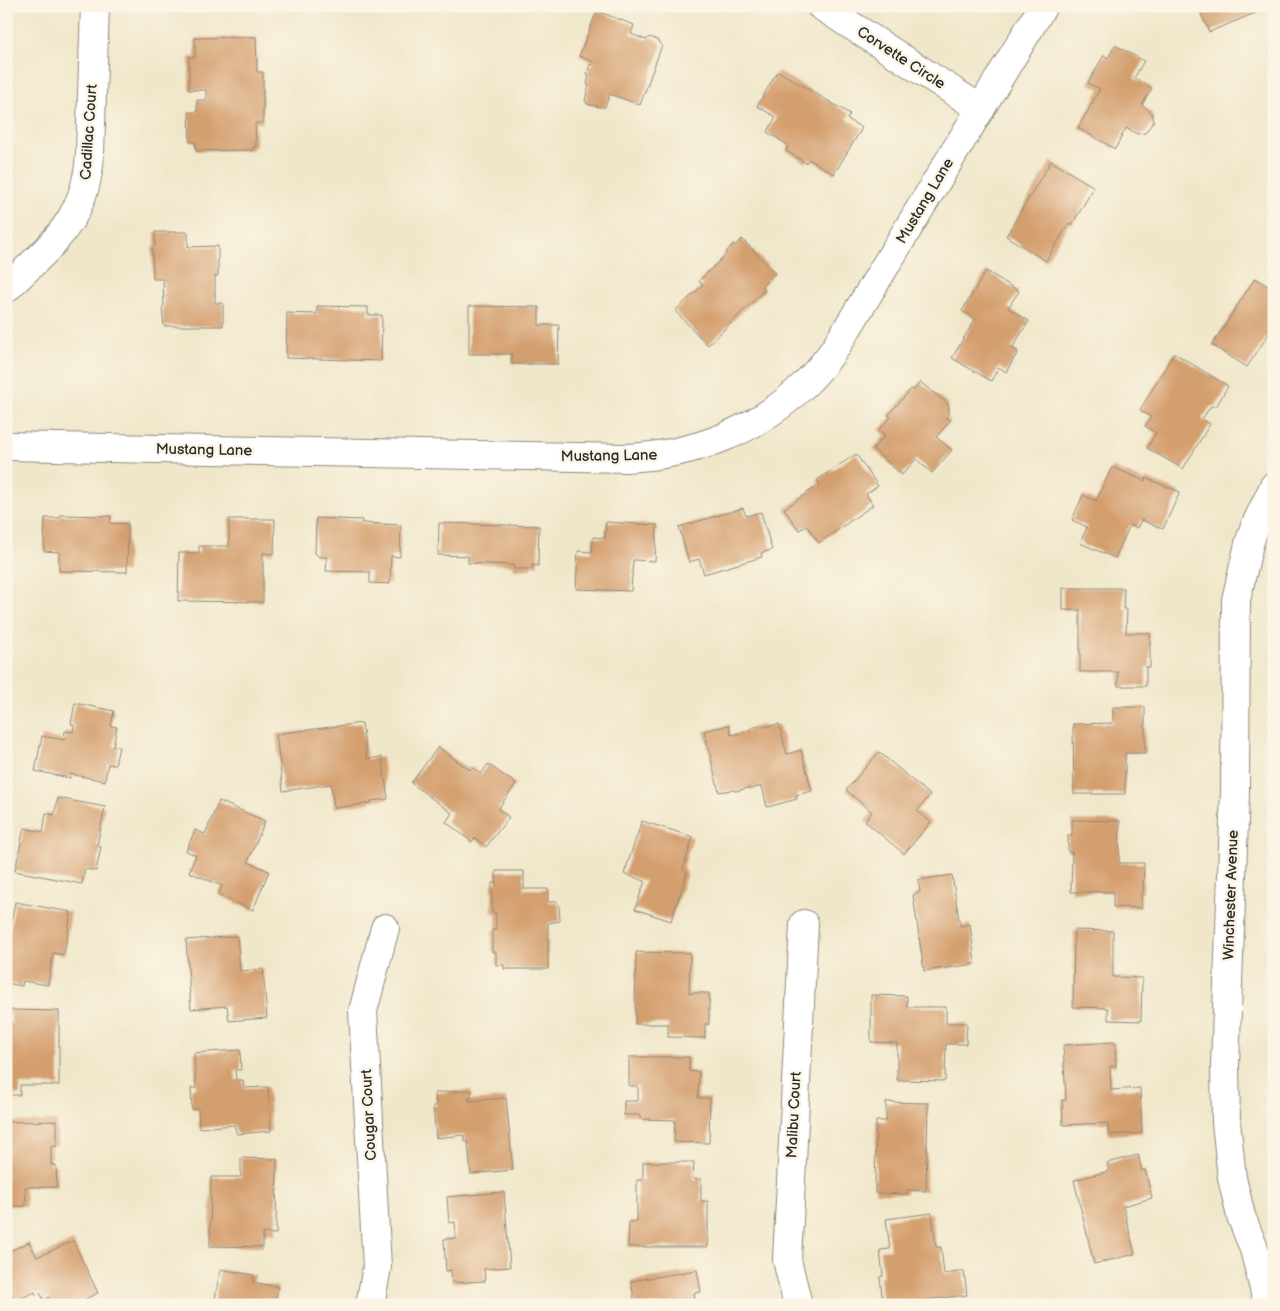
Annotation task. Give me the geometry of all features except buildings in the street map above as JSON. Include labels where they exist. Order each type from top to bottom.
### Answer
[{"type":"street","name":"Cadillac Court","points":[[6,289],[60,235],[72,218],[83,193],[90,160],[94,6]]},
{"type":"street","name":"Corvette Circle","points":[[821,6],[981,109]]},
{"type":"street","name":"Mustang Lane","points":[[6,446],[645,458],[672,454],[715,441],[756,421],[779,406],[807,382],[836,348],[1043,6]]},
{"type":"street","name":"Winchester Avenue","points":[[1268,1305],[1254,1249],[1241,1216],[1232,1178],[1227,1132],[1225,1065],[1235,793],[1236,600],[1255,526],[1274,486]]},
{"type":"street","name":"Malibu Court","points":[[798,1305],[786,1260],[804,924]]},
{"type":"street","name":"Cougar Court","points":[[370,1305],[377,1266],[363,1011],[385,928]]}]
